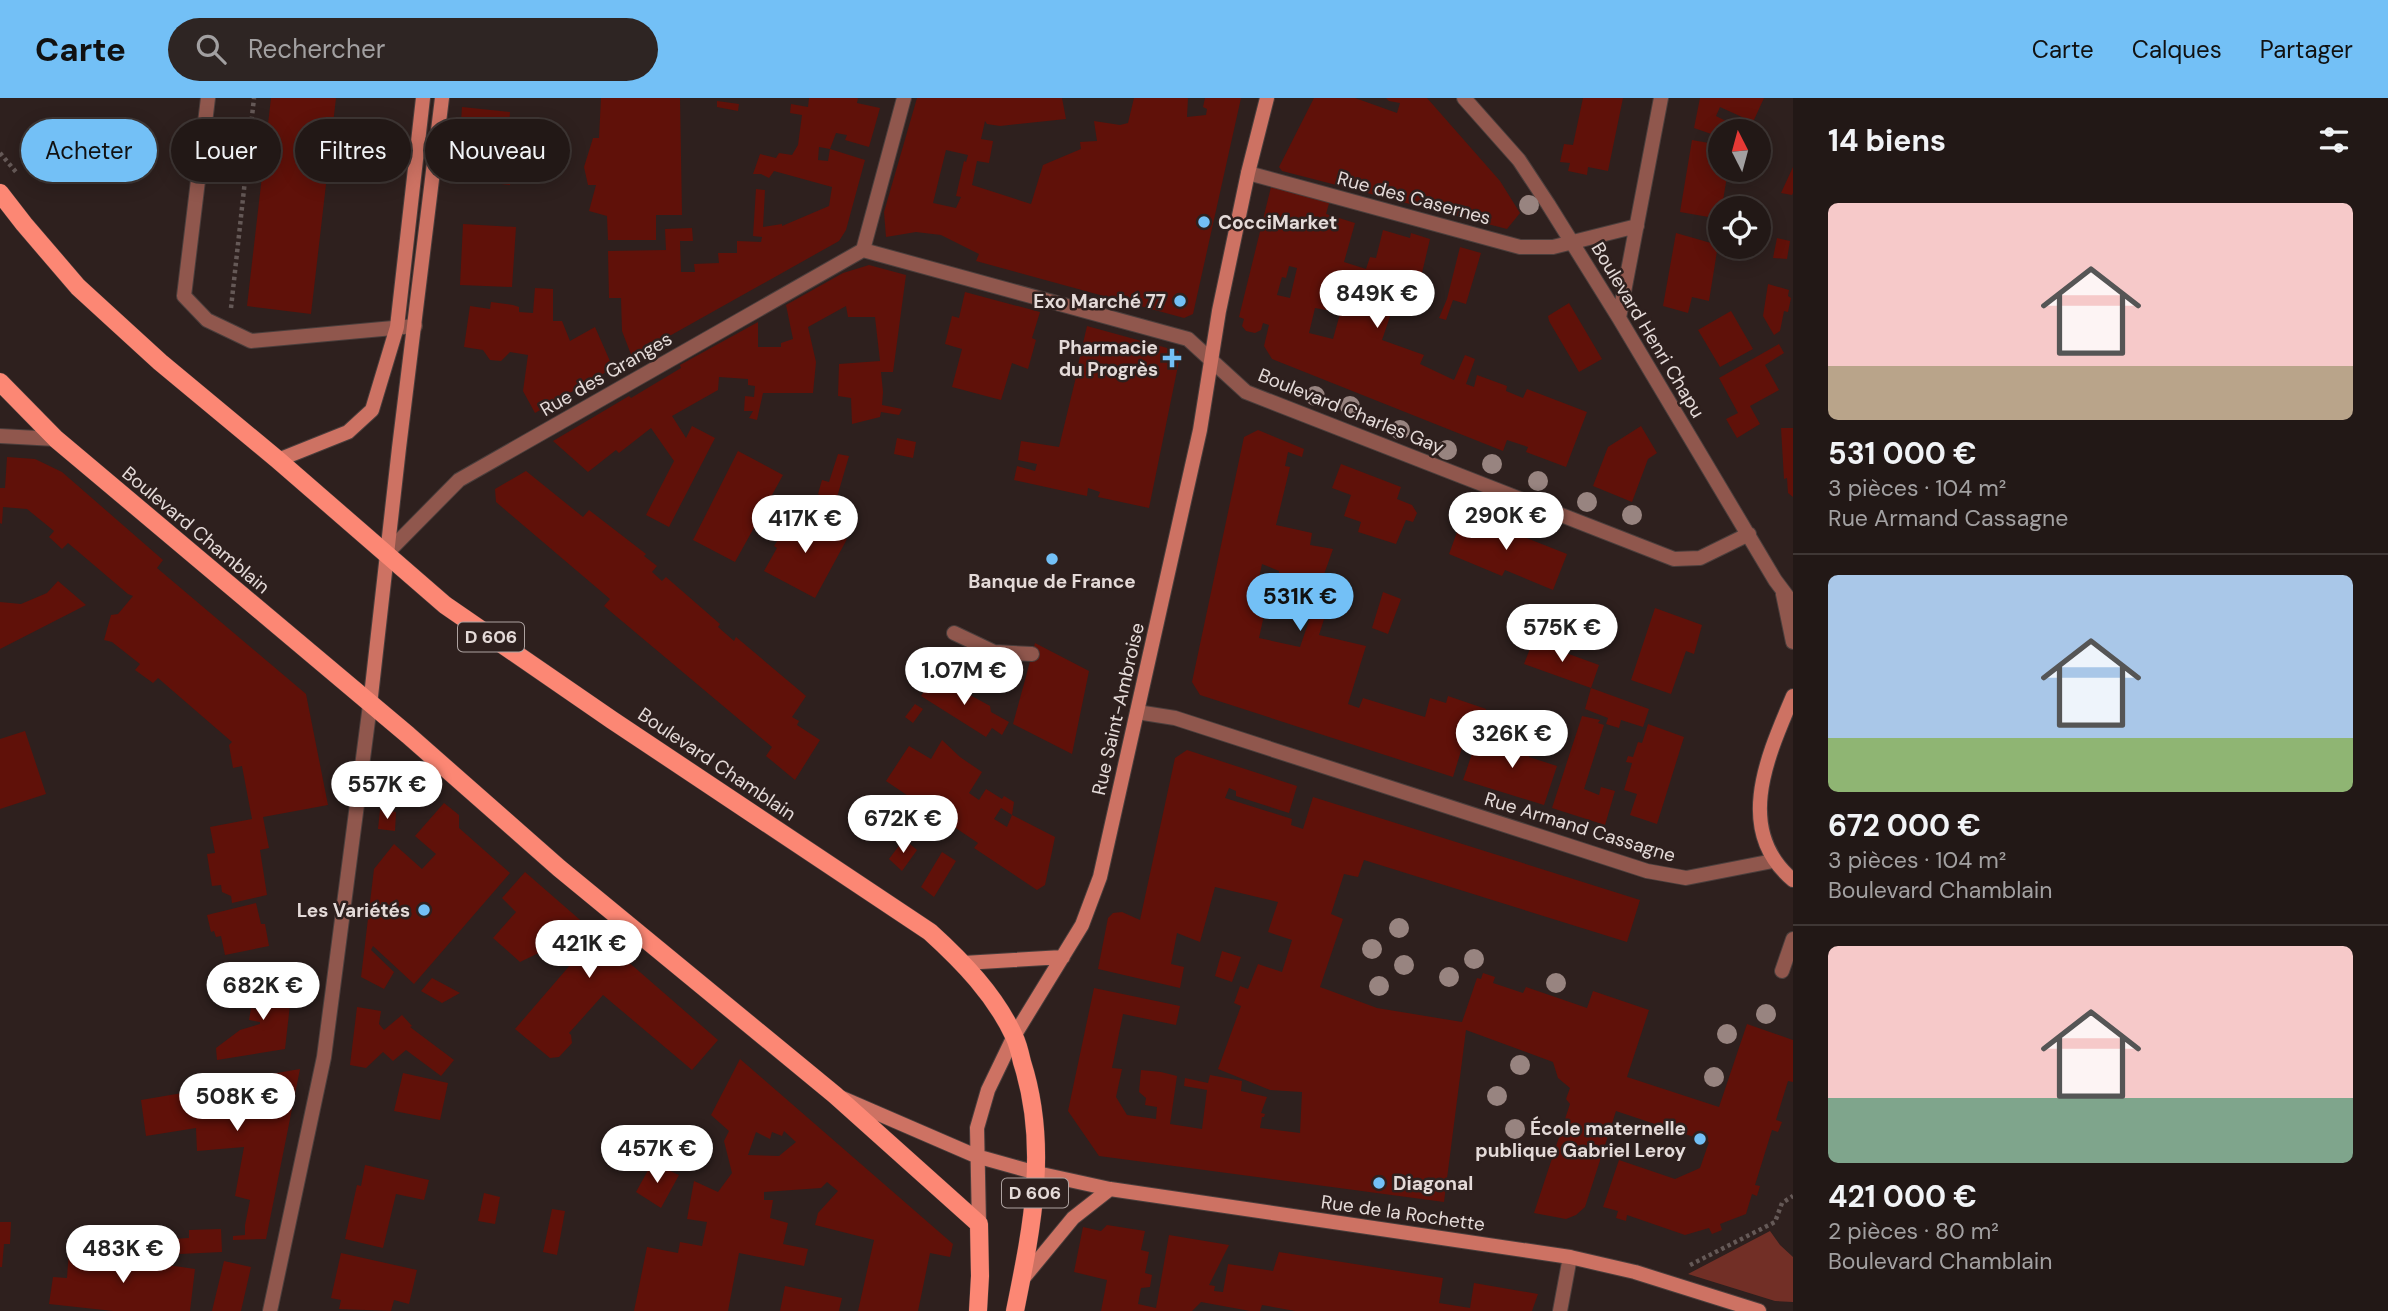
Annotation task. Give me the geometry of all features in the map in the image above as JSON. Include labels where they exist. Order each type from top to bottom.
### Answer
[{"type":"main road","points":[[278,460],[348,432],[372,410],[397,327],[423,98]]},
{"type":"main road","points":[[370,705],[442,98]]},
{"type":"main road","name":"Rue Saint-Ambroise","points":[[979,1224],[977,1128],[988,1090],[1014,1036],[1082,925],[1100,877],[1200,430],[1219,311],[1267,98]]},
{"type":"main road","name":"Boulevard Chamblain","points":[[0,193],[78,287],[160,362],[461,617],[930,932],[964,963],[988,994],[1014,1036],[1033,1104],[1037,1173]]},
{"type":"main road","name":"Boulevard Chamblain","points":[[0,382],[56,439],[408,735],[559,868],[835,1094],[979,1224]]},
{"type":"main road","points":[[1793,696],[1768,757],[1759,797],[1762,830],[1773,861],[1793,880]]},
{"type":"main road","points":[[964,963],[1063,957]]},
{"type":"main road","name":"Rue de la Rochette","points":[[835,1094],[976,1156],[1037,1173],[1110,1189],[1570,1257],[1635,1272],[1724,1306],[1759,1311]]},
{"type":"main road","name":"D 606","points":[[1015,1311],[1037,1173]]},
{"type":"main road","points":[[1021,1281],[1073,1218],[1110,1189]]},
{"type":"main road","name":"D 606","points":[[978,1311],[981,1276],[979,1224]]},
{"type":"street","points":[[208,98],[184,296],[207,320],[251,341],[415,326]]},
{"type":"street","points":[[863,250],[904,98]]},
{"type":"street","name":"Boulevard Henri Chapu","points":[[1464,98],[1519,160],[1619,318],[1793,604]]},
{"type":"street","points":[[1619,318],[1661,98]]},
{"type":"street","name":"Rue des Casernes","points":[[1248,173],[1520,247],[1553,247],[1637,226]]},
{"type":"street","name":"Boulevard Charles Gay","points":[[863,250],[1188,339],[1246,392],[1674,559],[1700,558],[1749,534]]},
{"type":"street","name":"Rue des Granges","points":[[386,554],[459,480],[863,250]]},
{"type":"street","points":[[0,436],[56,439]]},
{"type":"street","name":"Boulevard Henri Chapu","points":[[1788,592],[1793,642]]},
{"type":"street","points":[[954,633],[994,652],[1032,654]]},
{"type":"street","points":[[270,1311],[324,1057],[370,705]]},
{"type":"street","name":"Rue Armand Cassagne","points":[[1137,712],[1175,718],[1647,871],[1686,878],[1773,861]]},
{"type":"street","points":[[1782,971],[1793,939]]},
{"type":"street","points":[[1560,1311],[1570,1257]]},
{"type":"path","points":[[240,316],[230,311],[254,98]]},
{"type":"path","points":[[0,153],[18,174]]},
{"type":"path","points":[[1689,1265],[1775,1222],[1782,1203],[1793,1196]]},
{"type":"shaded area","points":[[1770,1231],[1793,1257],[1793,1302],[1775,1301],[1688,1274]]},
{"type":"building","points":[[271,98],[336,98],[334,119],[295,119],[295,182],[326,182],[311,314],[247,306],[261,182],[281,182],[281,119],[269,119]]},
{"type":"building","points":[[601,98],[680,98],[682,215],[656,215],[656,240],[608,240],[607,216],[589,211],[596,185],[588,185],[584,167],[593,138],[599,138]]},
{"type":"building","points":[[809,98],[858,98],[857,103],[880,108],[869,147],[845,140],[847,135],[836,133],[830,149],[865,160],[846,230],[839,241],[632,357],[622,331],[621,298],[609,298],[608,251],[666,250],[665,229],[692,228],[693,241],[680,241],[681,272],[695,272],[694,264],[719,263],[718,253],[737,253],[737,241],[761,242],[762,237],[753,236],[756,189],[765,190],[763,227],[782,226],[829,206],[832,187],[774,171],[769,178],[753,174],[760,154],[776,158],[779,153],[792,155],[798,145],[802,115],[790,113],[791,104],[808,107]],"holes":[[[819,147],[830,149],[828,161],[818,160]]]},
{"type":"building","points":[[917,98],[1062,98],[1066,119],[1000,126],[987,124],[985,121],[981,139],[993,141],[989,163],[977,161],[972,185],[1031,204],[1043,165],[1081,149],[1080,142],[1097,141],[1094,121],[1120,125],[1128,123],[1134,98],[1188,98],[1187,117],[1206,115],[1207,109],[1203,107],[1205,98],[1241,98],[1193,314],[1184,318],[976,261],[979,254],[941,235],[916,232],[886,237],[884,212]],"holes":[[[946,150],[968,155],[966,162],[964,161],[956,196],[961,197],[956,208],[933,203]]]},
{"type":"building","points":[[1314,98],[1355,98],[1397,113],[1400,103],[1386,98],[1427,98],[1500,181],[1520,213],[1507,229],[1282,171],[1279,167]]},
{"type":"building","points":[[1583,98],[1623,98],[1608,171],[1588,167],[1587,175],[1568,171],[1570,163],[1560,162],[1564,144],[1573,145]]},
{"type":"building","points":[[1700,98],[1764,98],[1754,119],[1746,119],[1720,107],[1716,116],[1722,119],[1708,119],[1708,133],[1694,128]]},
{"type":"building","points":[[717,101],[739,104],[738,111],[717,107]]},
{"type":"building","points":[[462,107],[510,112],[510,119],[461,119]]},
{"type":"building","points":[[1692,140],[1708,143],[1708,182],[1726,182],[1724,196],[1708,196],[1708,217],[1680,212]]},
{"type":"building","points":[[1793,167],[1793,193],[1781,193]]},
{"type":"building","points":[[484,182],[511,182],[510,185]]},
{"type":"building","points":[[1271,187],[1330,200],[1326,214],[1355,223],[1344,262],[1366,269],[1370,257],[1376,258],[1383,230],[1410,238],[1411,233],[1430,239],[1417,294],[1399,290],[1382,340],[1424,355],[1420,364],[1454,380],[1465,355],[1475,359],[1466,384],[1474,387],[1477,375],[1507,386],[1506,391],[1523,398],[1527,389],[1587,412],[1566,467],[1526,452],[1528,447],[1507,440],[1503,451],[1272,359],[1264,346],[1269,325],[1263,323],[1261,330],[1255,333],[1246,331],[1242,326],[1244,319],[1239,317]],"holes":[[[1289,266],[1297,268],[1290,298],[1277,295],[1282,277],[1286,278]],[[1343,284],[1367,290],[1362,308],[1343,303],[1333,339],[1309,333],[1315,308],[1332,311],[1337,290],[1341,291]]]},
{"type":"building","points":[[463,224],[516,227],[512,287],[460,285]]},
{"type":"building","points":[[1676,233],[1708,242],[1708,259],[1716,259],[1709,301],[1692,297],[1688,313],[1663,306]]},
{"type":"building","points":[[1777,238],[1790,241],[1787,259],[1773,258]]},
{"type":"building","points":[[1460,247],[1481,253],[1466,304],[1453,300],[1446,320],[1439,318],[1447,299]]},
{"type":"building","points":[[869,265],[906,275],[893,372],[881,372],[882,405],[902,409],[899,415],[881,412],[880,417],[852,424],[851,398],[838,396],[839,364],[880,361],[875,317],[848,317],[846,306],[808,327],[816,362],[813,393],[763,393],[757,420],[749,418],[753,411],[744,411],[745,396],[754,397],[755,386],[748,385],[748,379],[719,377],[718,390],[672,416],[686,438],[692,426],[715,438],[669,527],[646,515],[674,461],[651,428],[619,453],[616,450],[588,472],[553,441],[758,322],[758,347],[781,347],[781,343],[793,339],[786,305],[843,273]]},
{"type":"building","points":[[1768,284],[1789,290],[1788,296],[1791,298],[1788,312],[1784,311],[1780,331],[1774,335],[1763,316]]},
{"type":"building","points":[[535,288],[553,289],[553,321],[562,321],[570,341],[595,327],[613,368],[535,413],[523,391],[528,355],[510,352],[501,361],[490,360],[483,350],[464,347],[470,306],[490,309],[491,302],[513,305],[519,307],[519,312],[533,313]]},
{"type":"building","points":[[965,292],[1040,312],[1032,338],[1036,340],[1028,369],[1012,363],[1001,400],[952,387],[962,349],[945,344],[952,316],[959,318]]},
{"type":"building","points":[[1569,303],[1602,359],[1579,372],[1548,316]]},
{"type":"building","points":[[1731,311],[1753,349],[1720,367],[1698,330]]},
{"type":"building","points":[[1087,326],[1178,351],[1180,356],[1149,508],[1098,497],[1100,492],[1088,488],[1087,496],[1014,480],[1017,466],[1035,471],[1037,464],[1018,460],[1021,441],[1059,447],[1076,377],[1070,377],[1073,364],[1078,365]]},
{"type":"building","points":[[1779,344],[1784,353],[1765,365],[1779,390],[1750,406],[1760,424],[1737,438],[1726,419],[1738,413],[1719,378]]},
{"type":"building","points":[[1641,426],[1657,453],[1648,459],[1632,502],[1593,486],[1608,447]]},
{"type":"building","points":[[1781,428],[1793,428],[1793,497],[1788,493],[1787,478],[1784,479]]},
{"type":"building","points":[[1258,430],[1304,449],[1302,457],[1288,452],[1285,466],[1290,467],[1276,525],[1312,533],[1310,545],[1333,549],[1321,583],[1316,613],[1325,616],[1319,635],[1366,646],[1348,704],[1359,708],[1363,698],[1425,717],[1430,698],[1446,703],[1448,696],[1486,709],[1479,732],[1468,728],[1453,777],[1200,695],[1192,682],[1244,437]],"holes":[[[1262,564],[1279,571],[1279,574],[1313,582],[1309,599],[1298,601],[1297,608],[1312,612],[1300,647],[1259,638],[1264,615],[1268,616],[1271,602],[1266,601],[1269,589],[1266,584],[1258,582]]]},
{"type":"building","points":[[897,438],[916,442],[913,458],[894,454]]},
{"type":"building","points":[[738,451],[783,475],[735,562],[693,540]]},
{"type":"building","points":[[838,454],[849,456],[835,504],[818,494],[822,480],[829,482]]},
{"type":"building","points":[[7,457],[35,459],[62,472],[163,560],[157,568],[306,694],[328,805],[263,817],[269,848],[260,850],[267,895],[232,903],[231,896],[222,892],[221,885],[212,886],[207,854],[215,853],[210,827],[252,819],[242,766],[233,768],[229,745],[232,742],[158,678],[153,683],[135,670],[140,664],[112,642],[104,640],[111,615],[118,614],[133,596],[68,543],[62,549],[49,537],[54,531],[27,509],[3,507],[2,524],[0,523],[0,488],[5,488]]},
{"type":"building","points":[[1341,464],[1401,487],[1397,499],[1412,505],[1417,513],[1413,522],[1406,520],[1396,544],[1358,532],[1361,522],[1344,516],[1351,495],[1332,488]]},
{"type":"building","points":[[526,471],[583,517],[589,510],[646,554],[644,556],[657,566],[652,572],[662,581],[666,577],[720,624],[718,627],[734,641],[736,637],[806,696],[792,717],[799,721],[797,725],[820,740],[795,780],[766,756],[772,747],[604,606],[610,599],[496,502],[495,489]]},
{"type":"building","points":[[796,512],[847,539],[815,598],[764,571],[777,548],[774,546],[781,535],[783,536]]},
{"type":"building","points":[[1464,513],[1567,554],[1553,590],[1505,570],[1502,576],[1449,554]]},
{"type":"building","points":[[58,581],[86,605],[0,649],[0,602],[21,604],[47,593]]},
{"type":"building","points":[[1383,592],[1401,599],[1388,634],[1372,628]]},
{"type":"building","points":[[1655,608],[1702,625],[1694,654],[1686,651],[1671,694],[1631,680]]},
{"type":"building","points":[[1533,641],[1599,665],[1591,688],[1524,664]]},
{"type":"building","points":[[1035,643],[1089,671],[1072,754],[1013,724]]},
{"type":"building","points":[[934,675],[990,706],[991,712],[1009,722],[1002,735],[992,728],[986,737],[921,696]]},
{"type":"building","points":[[1591,688],[1649,709],[1643,727],[1621,720],[1619,728],[1606,724],[1608,718],[1585,709]]},
{"type":"building","points":[[915,704],[923,709],[913,723],[905,717]]},
{"type":"building","points":[[1582,716],[1600,720],[1598,723],[1604,725],[1584,789],[1599,795],[1601,787],[1615,791],[1605,825],[1552,808]]},
{"type":"building","points":[[1648,724],[1684,737],[1657,824],[1630,815],[1637,794],[1624,790],[1632,763],[1626,762],[1628,756],[1633,757],[1638,742],[1642,743]]},
{"type":"building","points":[[1531,730],[1543,734],[1539,750],[1532,748],[1529,757],[1557,766],[1544,805],[1463,780],[1477,739],[1523,755]]},
{"type":"building","points":[[25,731],[46,794],[0,809],[0,739]]},
{"type":"building","points":[[942,740],[982,772],[969,793],[979,800],[986,789],[1002,799],[1004,796],[1014,802],[1012,815],[1055,837],[1045,885],[1037,890],[974,848],[978,843],[886,781],[909,746],[931,759]],"holes":[[[1001,808],[1012,815],[1007,827],[994,819]]]},
{"type":"building","points":[[1187,750],[1297,786],[1289,813],[1236,796],[1236,791],[1229,788],[1225,798],[1292,819],[1291,825],[1303,829],[1313,797],[1640,900],[1627,942],[1364,860],[1358,877],[1344,874],[1331,914],[1343,919],[1320,987],[1377,1008],[1462,1022],[1477,978],[1481,979],[1483,973],[1495,977],[1493,983],[1523,993],[1526,987],[1587,1008],[1593,991],[1649,1010],[1627,1077],[1719,1107],[1747,1024],[1793,1040],[1793,1082],[1788,1081],[1776,1120],[1782,1122],[1778,1132],[1772,1130],[1755,1185],[1760,1186],[1757,1196],[1752,1194],[1746,1214],[1720,1224],[1722,1230],[1712,1234],[1709,1228],[1685,1235],[1627,1215],[1626,1221],[1616,1218],[1618,1211],[1603,1207],[1619,1160],[1675,1179],[1700,1168],[1709,1142],[1616,1111],[1585,1207],[1566,1219],[1534,1213],[1570,1104],[1566,1099],[1570,1088],[1558,1078],[1553,1062],[1466,1030],[1444,1202],[1099,1156],[1068,1111],[1094,988],[1180,1006],[1176,1025],[1123,1014],[1112,1068],[1122,1069],[1116,1097],[1127,1115],[1156,1119],[1157,1107],[1145,1105],[1146,1098],[1139,1092],[1141,1070],[1161,1072],[1177,1076],[1170,1124],[1202,1129],[1207,1090],[1184,1086],[1185,1078],[1208,1083],[1210,1075],[1242,1081],[1241,1091],[1267,1097],[1261,1113],[1265,1114],[1260,1128],[1300,1133],[1302,1092],[1270,1090],[1218,1069],[1241,1006],[1234,1003],[1240,986],[1248,989],[1258,964],[1282,972],[1292,940],[1268,932],[1278,902],[1215,887],[1200,942],[1177,933],[1171,964],[1184,967],[1180,988],[1098,969],[1108,918],[1113,913],[1122,912],[1140,920],[1175,758]]},
{"type":"building","name":"Les Variétés","points":[[444,803],[459,815],[459,828],[510,873],[414,984],[373,946],[371,950],[394,972],[384,989],[361,977],[374,869],[394,844],[422,869],[436,854],[415,836]]},
{"type":"building","points":[[380,810],[396,812],[395,831],[378,829]]},
{"type":"building","points":[[904,839],[917,850],[902,871],[889,859]]},
{"type":"building","points":[[942,852],[956,861],[934,897],[921,887]]},
{"type":"building","points":[[525,872],[718,1040],[692,1070],[603,995],[569,1033],[572,1043],[559,1057],[550,1058],[515,1029],[571,964],[551,947],[520,962],[493,938],[516,912],[502,898]]},
{"type":"building","points":[[256,903],[261,924],[265,924],[269,946],[225,955],[221,936],[216,937],[214,931],[211,932],[207,915]]},
{"type":"building","points":[[1222,951],[1241,957],[1232,982],[1215,976]]},
{"type":"building","points":[[267,972],[293,978],[285,1049],[217,1060],[216,1048],[240,1030],[260,1024],[249,1020],[251,1008],[256,1009],[259,986],[265,988]]},
{"type":"building","points":[[432,978],[460,993],[442,1003],[421,991]]},
{"type":"building","points":[[357,1007],[381,1011],[379,1024],[384,1030],[402,1015],[412,1026],[410,1027],[454,1060],[441,1076],[406,1050],[393,1061],[383,1052],[366,1068],[350,1065]]},
{"type":"building","points":[[740,1059],[953,1244],[950,1257],[930,1253],[918,1311],[858,1311],[874,1240],[815,1225],[818,1213],[838,1191],[827,1182],[821,1188],[764,1192],[764,1200],[773,1200],[770,1218],[788,1223],[783,1244],[808,1249],[804,1266],[739,1253],[728,1311],[634,1311],[647,1247],[678,1253],[680,1242],[702,1246],[707,1222],[687,1219],[694,1181],[718,1192],[732,1173],[724,1141],[729,1131],[711,1115]],"holes":[[[784,1131],[796,1142],[779,1156],[748,1155],[756,1132],[770,1139],[772,1132],[782,1136]]]},
{"type":"building","points":[[300,1069],[266,1239],[233,1240],[233,1236],[245,1235],[250,1200],[235,1196],[244,1147],[197,1151],[196,1128],[146,1136],[141,1100],[265,1079],[265,1075]]},
{"type":"building","points":[[403,1073],[448,1083],[440,1120],[394,1111]]},
{"type":"building","points":[[652,1163],[679,1175],[661,1208],[636,1192]]},
{"type":"building","points":[[365,1165],[429,1180],[424,1200],[396,1194],[383,1248],[345,1239],[357,1185],[361,1186]]},
{"type":"building","points":[[484,1193],[500,1197],[495,1224],[478,1221]]},
{"type":"building","points":[[552,1209],[565,1211],[557,1255],[543,1252]]},
{"type":"building","points":[[0,1222],[11,1222],[10,1244],[4,1244],[2,1267],[0,1267]]},
{"type":"building","points":[[1107,1225],[1145,1231],[1141,1250],[1149,1252],[1145,1273],[1152,1275],[1150,1287],[1141,1288],[1138,1304],[1156,1308],[1169,1235],[1229,1245],[1209,1285],[1215,1286],[1214,1291],[1223,1292],[1228,1264],[1273,1271],[1279,1252],[1443,1278],[1439,1303],[1470,1308],[1474,1283],[1538,1294],[1532,1311],[1295,1311],[1262,1305],[1260,1311],[1250,1311],[1201,1302],[1192,1311],[1101,1311],[1107,1280],[1074,1272],[1083,1227],[1101,1231]]},
{"type":"building","points":[[221,1229],[222,1252],[158,1255],[157,1240],[189,1238],[189,1230]]},
{"type":"building","points":[[69,1250],[83,1250],[83,1258],[147,1255],[147,1262],[195,1269],[190,1311],[113,1311],[49,1304],[53,1277],[67,1278]]},
{"type":"building","points":[[341,1253],[417,1270],[409,1304],[394,1300],[391,1311],[339,1309],[341,1300],[331,1298]]},
{"type":"building","points":[[224,1261],[251,1267],[241,1311],[212,1311]]},
{"type":"building","points":[[785,1286],[842,1298],[839,1311],[780,1311]]},
{"type":"place","name":"CocciMarket","points":[[1204,222]]},
{"type":"place","name":"Exo Marché 77","points":[[1180,301]]},
{"type":"place","name":"Pharmacie du Progrès","points":[[1172,358]]},
{"type":"place","name":"Banque de France","points":[[1052,559]]},
{"type":"place","name":"Les Variétés","points":[[424,910]]},
{"type":"place","name":"École maternelle publique Gabriel Leroy","points":[[1700,1139]]},
{"type":"place","name":"Diagonal","points":[[1379,1183]]}]
